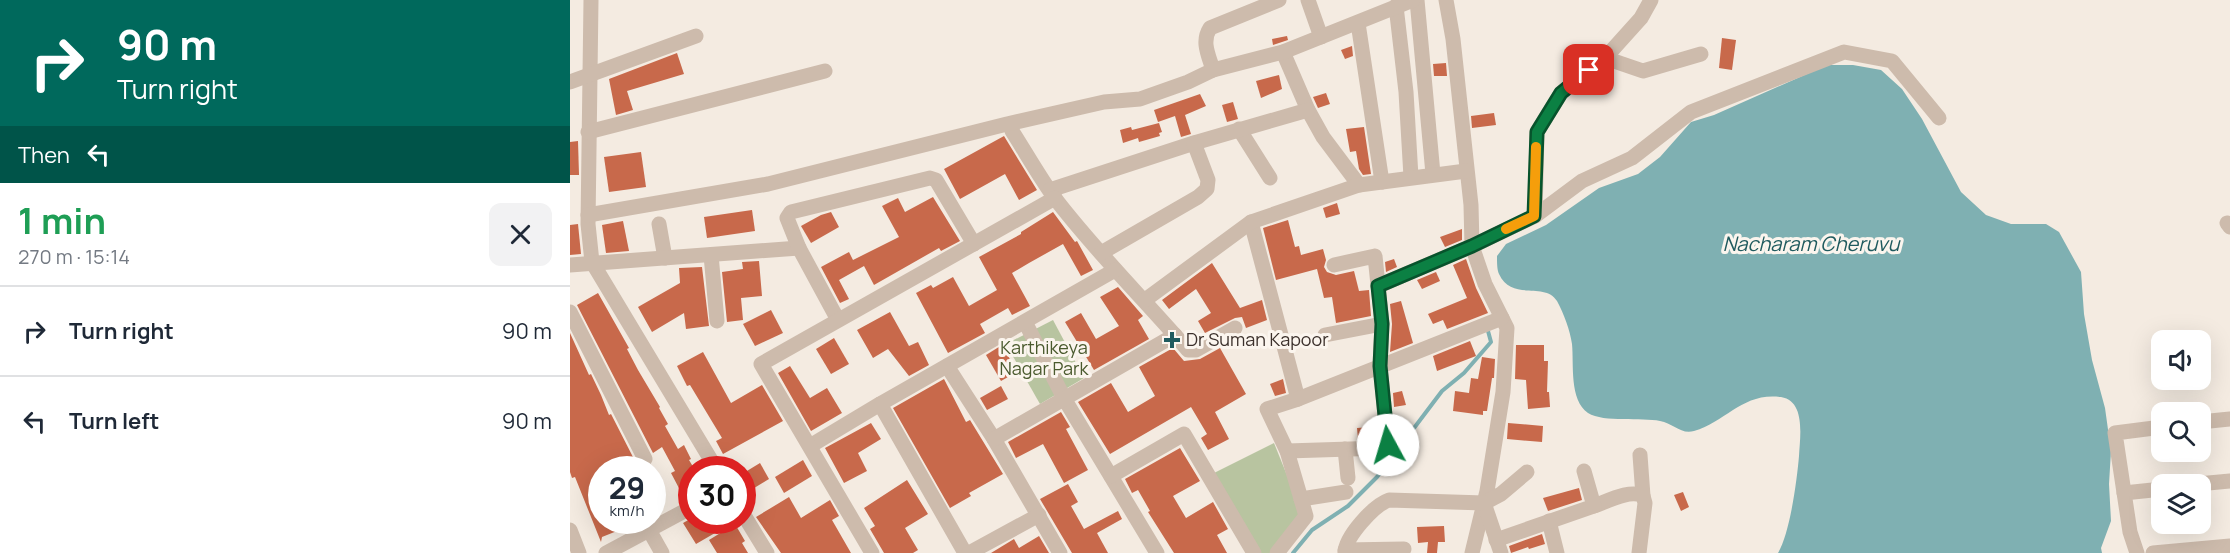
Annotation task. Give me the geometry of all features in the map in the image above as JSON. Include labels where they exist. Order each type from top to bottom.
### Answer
[{"type":"street","points":[[591,0],[588,215],[592,262],[709,456]]},
{"type":"street","points":[[1213,70],[1205,35],[1210,28],[1279,0]]},
{"type":"street","points":[[1308,0],[1322,37]]},
{"type":"street","points":[[588,215],[768,184],[1007,124],[1104,102],[1140,99],[1188,82],[1213,70],[1283,52],[1415,0],[1433,174]]},
{"type":"street","points":[[1446,0],[1453,39],[1471,205],[1472,246],[1485,284],[1507,328],[1503,392],[1484,503],[1472,553]]},
{"type":"street","points":[[1534,216],[1537,132],[1561,93],[1605,58],[1641,18],[1651,0]]},
{"type":"street","points":[[1396,6],[1406,92],[1411,177]]},
{"type":"street","points":[[1358,23],[1382,182]]},
{"type":"street","points":[[570,82],[696,36]]},
{"type":"street","points":[[1283,52],[1308,110],[1323,137],[1359,185]]},
{"type":"street","points":[[1378,286],[1472,246],[1534,216],[1582,181],[1632,158],[1691,112],[1844,52],[1892,61],[1939,118]]},
{"type":"street","points":[[1605,58],[1643,70],[1701,54]]},
{"type":"street","points":[[588,132],[825,70]]},
{"type":"street","points":[[872,553],[761,364],[974,244],[1052,194],[1194,143],[1308,110]]},
{"type":"street","points":[[1239,129],[1270,178]]},
{"type":"street","points":[[1012,131],[1052,194],[1115,270],[1145,300],[1188,350],[1196,350],[1235,328]]},
{"type":"street","points":[[1101,253],[1198,197],[1207,189],[1208,180],[1194,143]]},
{"type":"street","points":[[1145,300],[1251,222],[1359,185],[1466,171]]},
{"type":"street","points":[[838,320],[799,248],[787,218],[791,212],[930,178],[936,180],[974,244]]},
{"type":"street","points":[[1251,222],[1298,399]]},
{"type":"street","points":[[659,224],[665,258]]},
{"type":"street","points":[[570,265],[799,248]]},
{"type":"street","points":[[711,255],[717,321]]},
{"type":"street","points":[[1287,451],[1382,448],[1388,445],[1380,366],[1382,324],[1375,256],[1335,265]]},
{"type":"street","points":[[810,446],[1115,270]]},
{"type":"street","points":[[570,312],[643,456]]},
{"type":"street","points":[[1277,553],[1306,516],[1287,451],[1267,409],[1298,399],[1502,318]]},
{"type":"street","points":[[1025,322],[1065,400],[1111,476],[1151,551]]},
{"type":"street","points":[[1325,335],[1382,324]]},
{"type":"street","points":[[994,439],[1175,335]]},
{"type":"street","points":[[947,366],[994,439],[1060,553]]},
{"type":"street","points":[[880,404],[967,553],[1039,515]]},
{"type":"street","points":[[2211,421],[2230,419]]},
{"type":"street","points":[[2137,553],[2130,532],[2115,433],[2151,428]]},
{"type":"street","points":[[1111,476],[1184,434],[1254,553]]},
{"type":"street","points":[[1300,499],[1347,485],[1345,449]]},
{"type":"street","points":[[1639,553],[1645,502],[1640,455]]},
{"type":"street","points":[[1584,471],[1594,506]]},
{"type":"street","points":[[1404,549],[1345,551],[1348,540],[1380,503],[1389,500],[1484,503],[1501,494],[1527,472]]},
{"type":"street","points":[[2211,483],[2230,481]]},
{"type":"street","points":[[2124,493],[2151,490]]},
{"type":"street","points":[[1484,503],[1498,546],[1549,521],[1624,496],[1637,494],[1643,496]]},
{"type":"street","points":[[1549,521],[1557,553]]},
{"type":"street","points":[[570,530],[579,553]]},
{"type":"street","points":[[606,553],[642,534]]},
{"type":"street","points":[[651,534],[662,553]]},
{"type":"street","points":[[755,534],[767,553]]},
{"type":"street","points":[[2153,553],[2230,546]]},
{"type":"green space","name":"Karthikeya Nagar Park","points":[[1053,320],[1084,378],[1040,404],[1006,344]]},
{"type":"green space","points":[[1274,443],[1303,515],[1271,553],[1257,553],[1210,475]]},
{"type":"water","name":"Nacharam Cheruvu","points":[[1827,65],[1853,65],[1881,70],[1902,89],[1922,119],[1961,192],[1986,215],[2011,224],[2046,224],[2059,232],[2081,272],[2084,314],[2092,360],[2105,408],[2111,451],[2109,484],[2111,521],[2101,548],[2102,553],[1778,553],[1789,520],[1798,466],[1800,421],[1798,412],[1789,400],[1781,397],[1756,399],[1706,426],[1689,432],[1660,421],[1603,418],[1588,413],[1582,407],[1575,391],[1571,339],[1557,301],[1545,292],[1512,287],[1499,274],[1497,256],[1506,244],[1546,225],[1599,188],[1638,174],[1660,157],[1691,122],[1714,115]]},
{"type":"building","points":[[1287,36],[1288,40],[1273,45],[1272,39]]},
{"type":"building","points":[[1722,38],[1736,40],[1732,70],[1719,68]]},
{"type":"building","points":[[1352,46],[1353,56],[1345,59],[1341,50]]},
{"type":"building","points":[[677,53],[684,74],[627,91],[633,110],[616,115],[609,79]]},
{"type":"building","points":[[1446,63],[1447,76],[1434,76],[1433,64]]},
{"type":"building","points":[[1279,75],[1282,89],[1261,98],[1256,81]]},
{"type":"building","points":[[1326,93],[1330,104],[1318,108],[1313,97]]},
{"type":"building","points":[[1200,94],[1206,106],[1185,115],[1191,134],[1181,137],[1175,116],[1158,122],[1154,110]]},
{"type":"building","points":[[1233,102],[1238,119],[1227,122],[1222,105]]},
{"type":"building","points":[[1494,113],[1496,125],[1472,128],[1471,116]]},
{"type":"building","points":[[1159,123],[1162,132],[1159,133],[1160,136],[1139,142],[1138,138],[1123,143],[1120,130],[1131,127],[1132,130]]},
{"type":"building","points":[[1364,127],[1371,174],[1363,175],[1359,169],[1356,151],[1350,152],[1346,129]]},
{"type":"building","points":[[1004,136],[1037,190],[1019,200],[1005,174],[960,199],[944,169]]},
{"type":"building","points":[[578,141],[579,175],[570,175],[570,142]]},
{"type":"building","points":[[641,152],[646,187],[609,192],[604,157]]},
{"type":"building","points":[[933,197],[960,241],[941,251],[939,248],[874,285],[864,266],[839,280],[849,299],[840,303],[821,267],[849,252],[853,260],[899,237],[882,206],[898,198],[905,212]]},
{"type":"building","points":[[1337,203],[1340,214],[1326,218],[1323,208]]},
{"type":"building","points":[[752,210],[755,231],[707,238],[704,217]]},
{"type":"building","points":[[831,212],[839,227],[811,243],[801,226]]},
{"type":"building","points":[[1053,212],[1075,242],[1077,241],[1093,270],[1081,276],[1063,244],[1029,263],[1012,273],[1030,306],[1012,315],[1008,308],[980,324],[985,333],[948,353],[916,293],[931,285],[933,288],[953,277],[969,306],[997,290],[979,257],[1021,234]]},
{"type":"building","points":[[1288,220],[1295,247],[1299,246],[1301,255],[1323,249],[1326,260],[1324,267],[1327,272],[1336,275],[1354,271],[1359,291],[1369,290],[1371,316],[1336,323],[1332,297],[1324,298],[1317,269],[1276,280],[1263,228]]},
{"type":"building","points":[[623,221],[629,251],[606,253],[602,225]]},
{"type":"building","points":[[578,224],[581,254],[570,255],[570,225]]},
{"type":"building","points":[[1462,229],[1462,240],[1445,247],[1440,237]]},
{"type":"building","points":[[1394,259],[1397,267],[1386,272],[1385,262]]},
{"type":"building","points":[[1466,259],[1488,313],[1447,329],[1443,320],[1433,324],[1428,314],[1467,298],[1453,265]]},
{"type":"building","points":[[759,261],[762,296],[741,298],[743,320],[727,322],[722,272],[743,269],[742,262]]},
{"type":"building","points":[[1212,263],[1240,308],[1262,300],[1267,320],[1246,328],[1242,317],[1235,318],[1205,333],[1198,321],[1211,313],[1196,289],[1169,309],[1162,300]]},
{"type":"building","points":[[702,267],[709,326],[686,329],[684,313],[652,332],[638,307],[680,283],[679,268]]},
{"type":"building","points":[[1436,272],[1440,281],[1422,289],[1417,280]]},
{"type":"building","points":[[1118,287],[1143,316],[1138,320],[1149,339],[1094,370],[1065,322],[1081,313],[1096,339],[1119,326],[1100,297]]},
{"type":"building","points":[[598,293],[660,407],[668,424],[665,426],[678,449],[684,445],[690,456],[678,456],[678,486],[671,473],[675,471],[662,447],[653,453],[577,305]]},
{"type":"building","points":[[1401,301],[1413,343],[1390,352],[1392,324],[1390,304]]},
{"type":"building","points":[[771,310],[783,333],[755,346],[743,324]]},
{"type":"building","points":[[890,312],[909,346],[918,342],[929,365],[909,376],[888,349],[873,358],[857,330]]},
{"type":"building","points":[[570,333],[609,415],[611,414],[632,456],[588,456],[588,510],[575,477],[572,478],[570,472]]},
{"type":"building","points":[[834,338],[849,364],[831,374],[816,349]]},
{"type":"building","points":[[1470,341],[1476,356],[1437,371],[1433,356]]},
{"type":"building","points":[[1002,345],[1017,372],[1001,381],[986,355]]},
{"type":"building","points":[[1516,345],[1544,345],[1544,361],[1548,361],[1547,392],[1549,392],[1550,407],[1528,409],[1526,380],[1515,379]]},
{"type":"building","points":[[1173,348],[1184,361],[1200,359],[1220,348],[1246,394],[1215,412],[1229,439],[1208,450],[1201,438],[1207,434],[1191,407],[1110,454],[1078,402],[1111,383],[1128,412],[1155,396],[1139,367]]},
{"type":"building","points":[[703,352],[731,403],[762,385],[783,421],[723,454],[716,441],[722,438],[690,385],[687,386],[677,366]]},
{"type":"building","points":[[1482,357],[1495,359],[1494,378],[1492,378],[1487,411],[1483,411],[1483,415],[1453,411],[1455,391],[1469,393],[1471,378],[1478,379]]},
{"type":"building","points":[[790,366],[810,398],[827,388],[842,413],[811,431],[778,373]]},
{"type":"building","points":[[944,379],[966,422],[970,420],[1003,474],[969,493],[971,496],[950,508],[893,408]]},
{"type":"building","points":[[1283,379],[1286,393],[1275,396],[1270,384]]},
{"type":"building","points":[[1001,386],[1008,399],[987,410],[980,398]]},
{"type":"building","points":[[1402,391],[1406,405],[1394,407],[1393,393]]},
{"type":"building","points":[[1061,412],[1070,427],[1066,429],[1088,470],[1064,483],[1043,444],[1016,458],[1008,442]]},
{"type":"building","points":[[871,423],[881,439],[858,453],[867,471],[844,483],[825,448]]},
{"type":"building","points":[[1508,423],[1543,426],[1542,442],[1507,439]]},
{"type":"building","points":[[1371,427],[1372,439],[1358,439],[1357,428]]},
{"type":"building","points":[[1180,448],[1200,481],[1173,496],[1186,518],[1213,502],[1228,529],[1217,535],[1227,553],[1174,553],[1148,512],[1150,511],[1138,490],[1132,493],[1125,479]]},
{"type":"building","points":[[803,460],[812,476],[784,493],[775,477]]},
{"type":"building","points":[[760,463],[769,479],[756,487],[756,465]]},
{"type":"building","points":[[907,480],[928,514],[905,528],[918,550],[913,553],[884,553],[870,529],[875,526],[864,508]]},
{"type":"building","points":[[1068,484],[1078,502],[1071,506],[1084,529],[1118,511],[1122,519],[1097,533],[1108,553],[1072,553],[1040,499]]},
{"type":"building","points":[[1579,488],[1582,500],[1548,511],[1543,498]]},
{"type":"building","points":[[1683,492],[1689,507],[1681,511],[1674,495]]},
{"type":"building","points":[[789,497],[801,518],[830,500],[839,516],[832,520],[851,553],[781,553],[756,517]]},
{"type":"building","points":[[1444,526],[1445,542],[1438,542],[1437,553],[1427,553],[1428,542],[1418,543],[1417,527]]},
{"type":"building","points":[[598,534],[610,534],[602,537],[601,542]]},
{"type":"building","points":[[690,534],[713,534],[696,544]]},
{"type":"building","points":[[719,534],[741,534],[745,541],[742,543],[748,553],[717,553],[709,540]]},
{"type":"building","points":[[1542,534],[1545,544],[1511,553],[1509,546]]},
{"type":"building","points":[[1039,536],[1049,553],[991,553],[1014,539],[1019,548]]},
{"type":"waterway","points":[[1293,553],[1312,530],[1348,506],[1377,477],[1442,391],[1464,373],[1491,342],[1488,331]]},
{"type":"slow traffic","points":[[1506,229],[1534,216],[1536,147]]},
{"type":"place","name":"Dr Suman Kapoor","points":[[1172,340]]},
{"type":"route","points":[[1388,445],[1380,366],[1382,324],[1378,286],[1472,246],[1534,216],[1537,132],[1561,93],[1589,70]]}]
